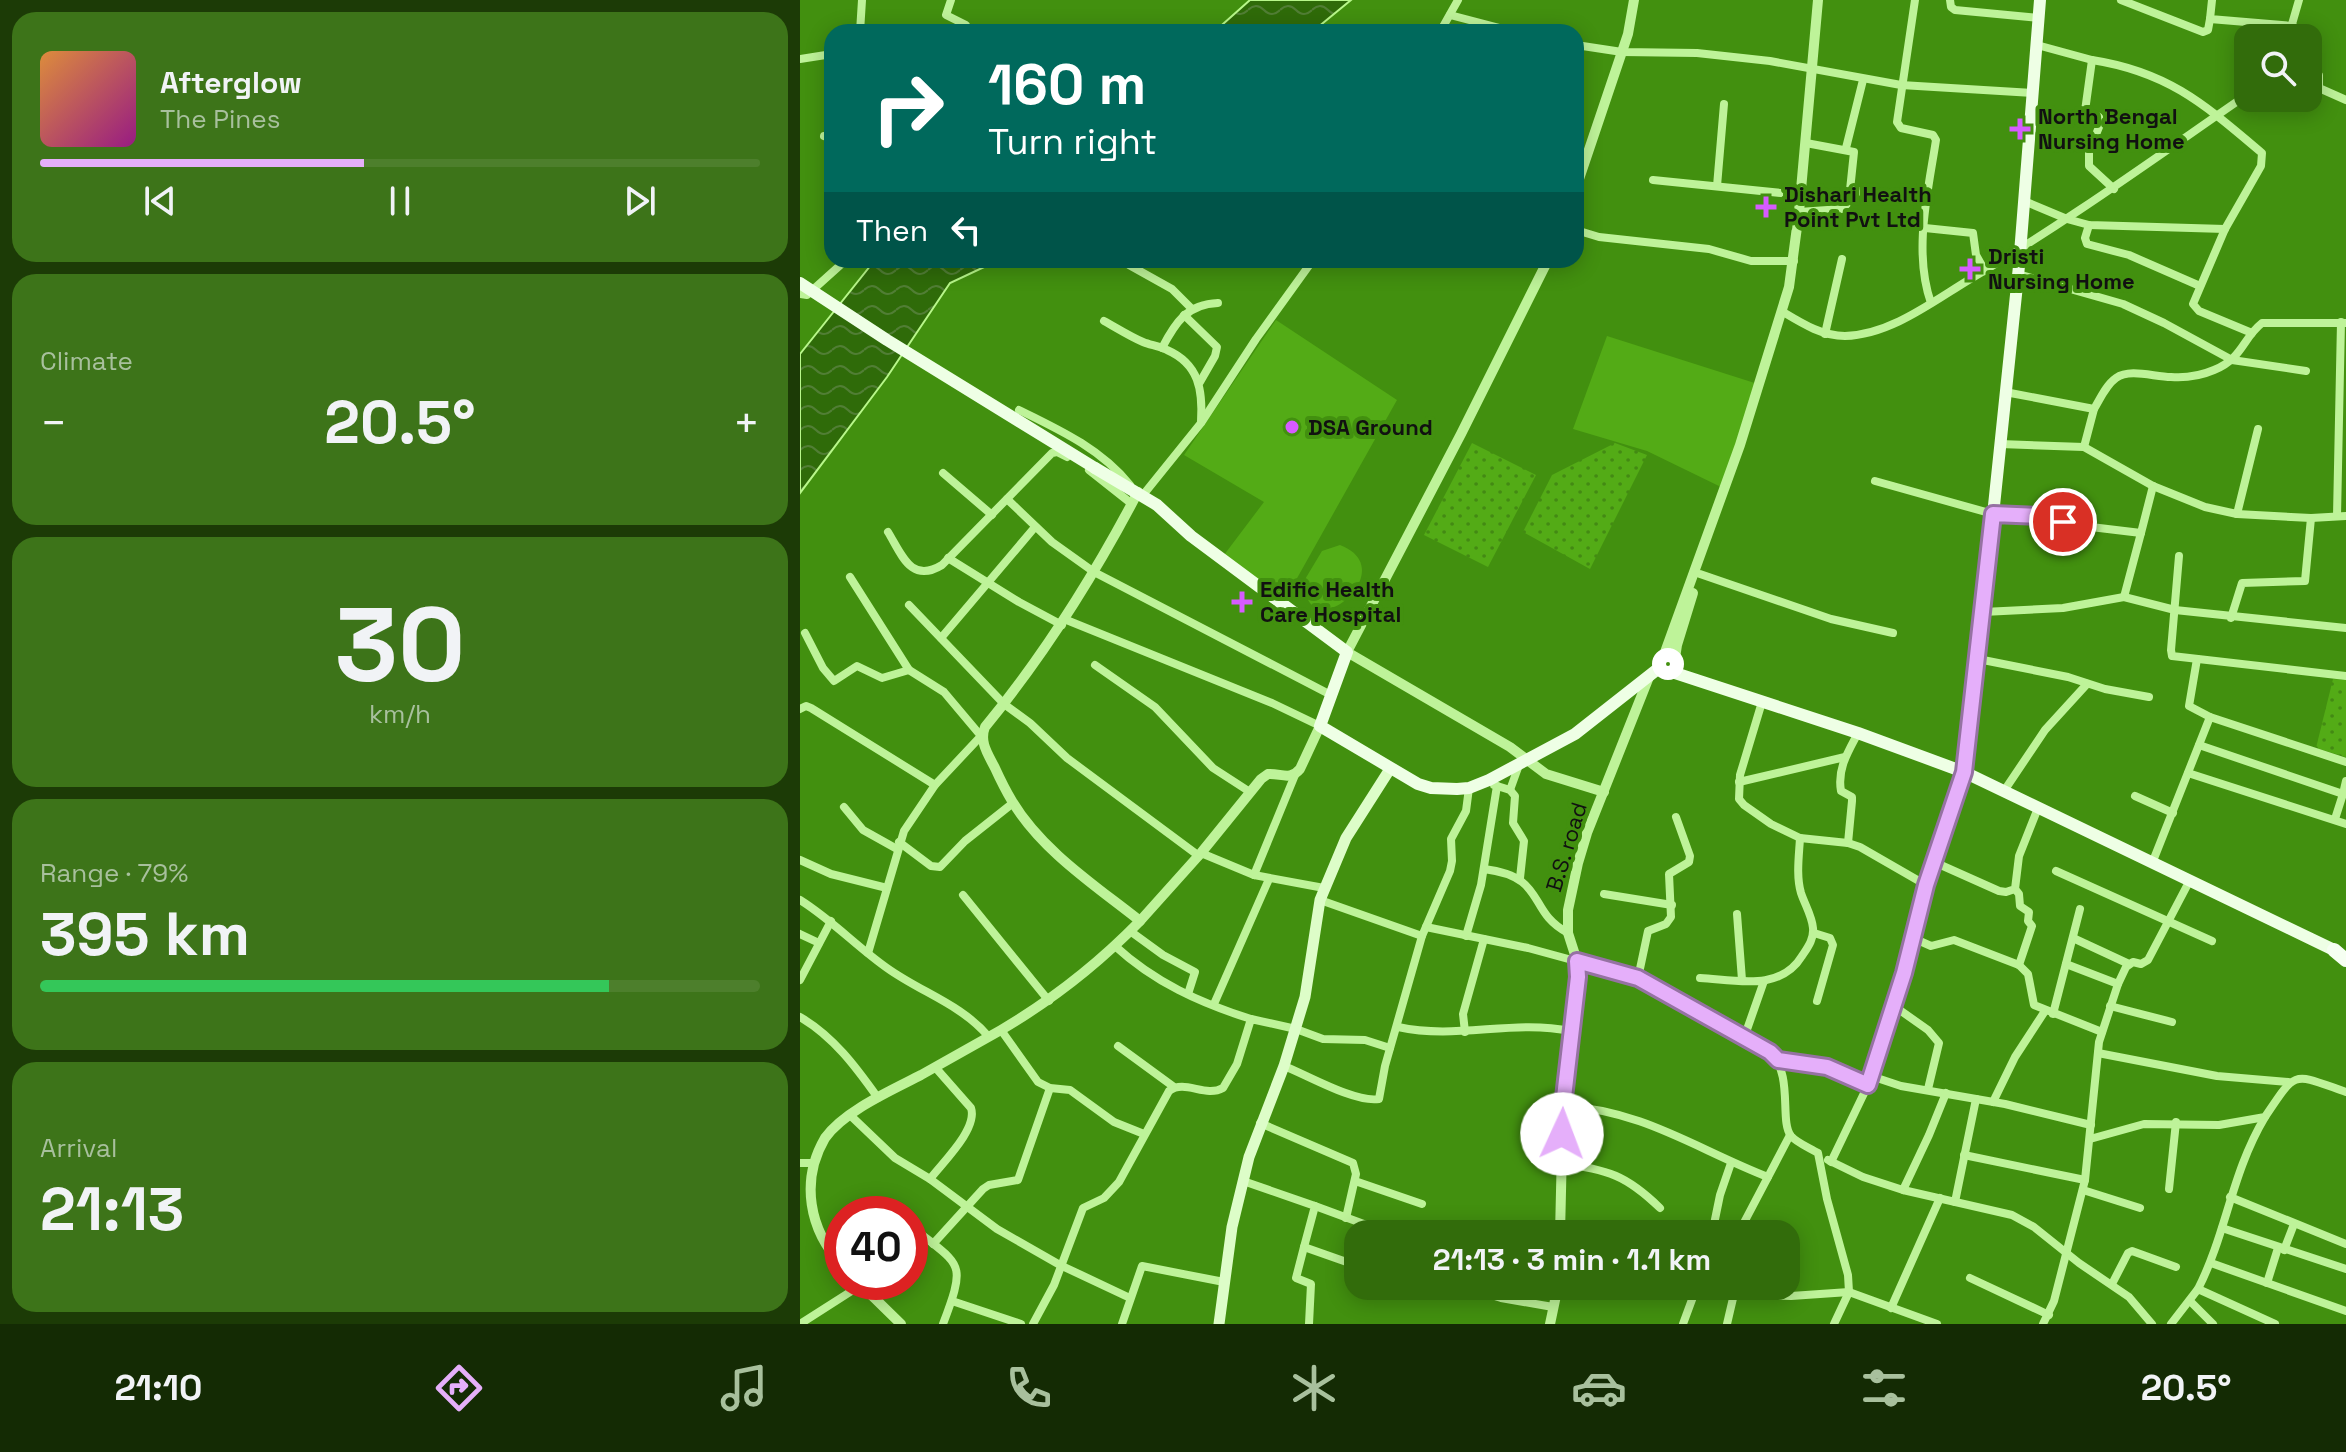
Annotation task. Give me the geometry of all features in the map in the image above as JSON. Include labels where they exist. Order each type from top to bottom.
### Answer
[{"type":"main road","points":[[1964,772],[2018,274],[2040,0]]},
{"type":"main road","points":[[800,283],[1136,495],[1347,652],[1320,726],[1418,784],[1431,788],[1469,788],[1493,783],[1560,741],[1663,666],[1711,683],[1711,686],[1858,733],[1964,772],[2342,954]]},
{"type":"main road","points":[[1223,1324],[1224,1282],[1232,1227],[1260,1123],[1296,1029],[1322,894],[1346,838],[1390,769]]},
{"type":"street","points":[[860,24],[862,0]]},
{"type":"street","points":[[951,0],[946,15],[964,24]]},
{"type":"street","points":[[1445,24],[1458,0]]},
{"type":"street","points":[[1584,164],[1622,52],[1634,0]]},
{"type":"street","points":[[1663,666],[1677,645],[1775,351],[1794,261],[1818,0]]},
{"type":"street","points":[[1915,0],[1901,85],[1898,125],[1933,135],[1936,140],[1927,202],[1923,264],[1931,303]]},
{"type":"street","points":[[1950,0],[1955,10],[2039,18]]},
{"type":"street","points":[[2121,0],[2203,32],[2208,30],[2212,0]]},
{"type":"street","points":[[2293,24],[2299,0]]},
{"type":"street","points":[[1450,15],[1484,24]]},
{"type":"street","points":[[2210,19],[2269,24]]},
{"type":"street","points":[[2037,45],[2132,68],[2171,83],[2216,116],[2263,157],[2261,166],[2225,229],[2193,304],[2195,309],[2252,333]]},
{"type":"street","points":[[1584,46],[1622,52],[1697,53],[1812,67],[1863,80],[1901,85],[2033,93]]},
{"type":"street","points":[[800,59],[824,55]]},
{"type":"street","points":[[2092,60],[2085,111],[2099,117],[2101,122],[2088,159],[2093,171],[2114,189]]},
{"type":"street","points":[[1846,148],[1863,80]]},
{"type":"street","points":[[2322,89],[2346,100]]},
{"type":"street","points":[[1717,186],[1724,104]]},
{"type":"street","points":[[1784,307],[1825,334],[1846,336],[1873,332],[1931,303],[2020,251],[2234,104]]},
{"type":"street","points":[[1799,212],[1842,209],[1847,204],[1856,154],[1846,148],[1806,143]]},
{"type":"street","points":[[1653,180],[1801,195]]},
{"type":"street","points":[[1850,190],[1927,202]]},
{"type":"street","points":[[2024,201],[2089,225],[2225,229]]},
{"type":"street","points":[[2089,225],[2085,238],[2087,244],[2129,255],[2200,286]]},
{"type":"street","points":[[1925,228],[1973,233],[1976,255],[1985,271]]},
{"type":"street","points":[[1584,232],[1599,237],[1709,249],[1751,261],[1794,261]]},
{"type":"street","points":[[1825,334],[1842,259]]},
{"type":"street","points":[[800,294],[807,295],[837,268]]},
{"type":"street","points":[[1134,268],[1172,289],[1217,347],[1200,382],[1201,423]]},
{"type":"street","points":[[868,953],[898,846],[915,813],[958,758],[981,736],[1063,622],[1136,495],[1201,423],[1307,268]]},
{"type":"street","points":[[1544,268],[1347,652],[1546,774],[1604,792]]},
{"type":"street","points":[[2018,274],[2123,304],[2232,360],[2306,371]]},
{"type":"street","points":[[1162,348],[1188,312],[1218,303]]},
{"type":"street","points":[[1663,666],[1784,307]]},
{"type":"street","points":[[1104,321],[1183,360],[1200,382]]},
{"type":"street","points":[[2000,444],[2084,447],[2153,486],[2205,507],[2237,514],[2311,518],[2342,516],[2344,322],[2262,323],[2232,360],[2196,376],[2118,375],[2094,409],[2084,447]]},
{"type":"street","points":[[2005,392],[2094,409]]},
{"type":"street","points":[[1019,410],[1055,427],[1097,453],[1112,465],[1136,495]]},
{"type":"street","points":[[2237,514],[2258,429]]},
{"type":"street","points":[[888,532],[914,570],[922,573],[931,571],[948,558],[1052,453],[1057,452],[1136,495]]},
{"type":"street","points":[[943,473],[992,515]]},
{"type":"street","points":[[1875,481],[1993,514],[2038,516],[2141,533]]},
{"type":"street","points":[[2124,597],[2153,486]]},
{"type":"street","points":[[1007,499],[1052,542],[1094,572],[1331,695]]},
{"type":"street","points":[[2231,618],[2242,583],[2305,581],[2311,518]]},
{"type":"street","points":[[941,638],[1035,527]]},
{"type":"street","points":[[2179,556],[2172,656],[2346,676]]},
{"type":"street","points":[[948,558],[986,582],[1063,622],[1272,703],[1320,726],[1295,775],[1254,875]]},
{"type":"street","points":[[1700,574],[1831,619],[1893,633]]},
{"type":"street","points":[[850,577],[909,670],[944,692],[981,736],[984,748],[1013,803],[1060,857],[1140,921]]},
{"type":"street","points":[[1983,612],[2063,608],[2124,597],[2175,610],[2231,618],[2346,628]]},
{"type":"street","points":[[909,605],[1004,704],[1030,723],[1067,758],[1200,855],[1424,931],[1484,939],[1638,978],[1778,1060],[1827,1067],[1869,1080],[1993,1102],[2091,1125]]},
{"type":"street","points":[[805,633],[823,668],[834,681],[853,666],[882,678],[909,670]]},
{"type":"street","points":[[1978,659],[2039,670],[2149,697]]},
{"type":"street","points":[[2197,659],[2189,706],[2210,717],[2346,762]]},
{"type":"street","points":[[1095,665],[1155,707],[1213,768],[1250,792]]},
{"type":"street","name":"B.S. road","points":[[1560,1220],[1563,1106],[1578,977],[1577,961],[1568,933],[1568,910],[1578,863],[1604,792],[1663,666]]},
{"type":"street","points":[[2004,791],[2045,730],[2087,684]]},
{"type":"street","points":[[1762,702],[1739,782],[1739,799],[1744,805],[1771,824],[1800,838],[1848,843],[1882,858],[1926,885]]},
{"type":"street","points":[[801,707],[811,708],[935,785]]},
{"type":"street","points":[[2153,861],[2210,717]]},
{"type":"street","points":[[1848,843],[1852,797],[1840,788],[1845,757],[1858,733]]},
{"type":"street","points":[[2199,745],[2343,794]]},
{"type":"street","points":[[1739,782],[1845,757]]},
{"type":"street","points":[[1510,790],[1524,761]]},
{"type":"street","points":[[1831,1162],[1869,1080],[1894,1006],[1926,885],[1964,772]]},
{"type":"street","points":[[2188,773],[2346,824]]},
{"type":"street","points":[[824,1242],[810,1215],[808,1194],[813,1163],[826,1137],[878,1098],[1049,1001],[1140,921],[1268,774],[1295,775]]},
{"type":"street","points":[[2335,819],[2346,781]]},
{"type":"street","points":[[1466,936],[1484,869],[1493,783],[1510,790],[1515,796],[1513,823],[1524,841],[1520,878]]},
{"type":"street","points":[[1284,1066],[1359,1096],[1379,1099],[1390,1048],[1424,931],[1450,871],[1451,839],[1466,811],[1469,788]]},
{"type":"street","points":[[2135,796],[2173,813]]},
{"type":"street","points":[[844,807],[863,830],[931,866],[940,867],[965,841],[1013,803]]},
{"type":"street","points":[[2019,965],[2032,926],[2028,922],[2029,912],[2020,906],[2019,894],[2015,889],[2019,856],[2038,808]]},
{"type":"street","points":[[1638,978],[1645,938],[1653,928],[1670,921],[1669,874],[1689,862],[1690,856],[1676,817]]},
{"type":"street","points":[[1700,978],[1764,981],[1778,978],[1797,964],[1814,933],[1800,890],[1800,838]]},
{"type":"street","points":[[800,860],[831,874],[887,888]]},
{"type":"street","points":[[1934,862],[1999,891],[2015,889]]},
{"type":"street","points":[[1484,869],[1510,873],[1520,878],[1553,924],[1568,933]]},
{"type":"street","points":[[2056,871],[2212,941]]},
{"type":"street","points":[[1214,1004],[1269,879]]},
{"type":"street","points":[[2073,938],[2129,964],[2141,964],[2148,960],[2190,880]]},
{"type":"street","points":[[1604,894],[1672,905]]},
{"type":"street","points":[[963,895],[1049,1001]]},
{"type":"street","points":[[800,900],[831,921],[889,970],[959,1008],[989,1037]]},
{"type":"street","points":[[1993,1102],[2015,1057],[2049,1013],[2080,909]]},
{"type":"street","points":[[1737,914],[1742,980]]},
{"type":"street","points":[[800,980],[831,921]]},
{"type":"street","points":[[1130,931],[1163,955],[1193,970],[1196,976],[1188,994]]},
{"type":"street","points":[[1814,933],[1830,938],[1833,945],[1817,1001]]},
{"type":"street","points":[[800,934],[819,943]]},
{"type":"street","points":[[1913,938],[1931,946],[1954,940],[2019,965],[2028,974],[2034,1005],[2102,1032]]},
{"type":"street","points":[[1465,1032],[1463,1014],[1484,939]]},
{"type":"street","points":[[1115,946],[1148,974],[1251,1019],[1296,1029],[1323,1039],[1365,1040],[1390,1048]]},
{"type":"street","points":[[2066,964],[2118,984]]},
{"type":"street","points":[[2043,1324],[2049,1315],[2083,1190],[2102,1032],[2118,984],[2129,964]]},
{"type":"street","points":[[1744,1038],[1764,981]]},
{"type":"street","points":[[1894,1006],[1928,1030],[1939,1043],[1928,1089]]},
{"type":"street","points":[[2110,1006],[2172,1022]]},
{"type":"street","points":[[800,1017],[831,1040],[878,1098]]},
{"type":"street","points":[[1118,1046],[1174,1087],[1208,1092],[1223,1088],[1237,1064],[1251,1019]]},
{"type":"street","points":[[1398,1027],[1436,1033],[1531,1026],[1571,1031]]},
{"type":"street","points":[[1001,1030],[1038,1082],[1050,1088],[1070,1090],[1114,1122],[1144,1134]]},
{"type":"street","points":[[2098,1053],[2195,1073],[2288,1082]]},
{"type":"street","points":[[1745,1220],[1790,1135],[1778,1060]]},
{"type":"street","points":[[930,1179],[969,1129],[973,1115],[971,1108],[935,1067]]},
{"type":"street","points":[[2171,1324],[2198,1289],[2211,1263],[2240,1166],[2265,1117],[2288,1082],[2296,1078],[2306,1079],[2346,1092]]},
{"type":"street","points":[[1033,1324],[1054,1285],[1083,1208],[1113,1191],[1174,1087]]},
{"type":"street","points":[[933,1244],[965,1206],[989,1185],[1018,1180],[1050,1088]]},
{"type":"street","points":[[1903,1190],[1946,1093]]},
{"type":"street","points":[[1955,1202],[1976,1099]]},
{"type":"street","points":[[1563,1106],[1614,1112],[1685,1137],[1731,1163],[1768,1177]]},
{"type":"street","points":[[851,1116],[888,1152],[997,1229],[1060,1265],[1130,1298]]},
{"type":"street","points":[[2090,1139],[2144,1124],[2176,1122],[2219,1125],[2265,1117]]},
{"type":"street","points":[[2169,1189],[2176,1122]]},
{"type":"street","points":[[1260,1123],[1353,1163],[1355,1181],[1346,1218]]},
{"type":"street","points":[[1790,1135],[1831,1162],[1863,1177],[1903,1190],[2012,1215],[2034,1227],[2065,1253],[2129,1297],[2152,1324]]},
{"type":"street","points":[[1818,1153],[1848,1275],[1849,1292],[1834,1324]]},
{"type":"street","points":[[1964,1155],[2085,1180]]},
{"type":"street","points":[[800,1163],[813,1163]]},
{"type":"street","points":[[1562,1163],[1616,1175],[1640,1188],[1660,1208]]},
{"type":"street","points":[[1715,1220],[1731,1163]]},
{"type":"street","points":[[1243,1181],[1352,1220]]},
{"type":"street","points":[[1355,1181],[1422,1204]]},
{"type":"street","points":[[2083,1190],[2140,1208]]},
{"type":"street","points":[[2230,1197],[2346,1244]]},
{"type":"street","points":[[1891,1308],[1940,1198]]},
{"type":"street","points":[[1309,1324],[1311,1284],[1296,1278],[1315,1206]]},
{"type":"street","points":[[2267,1283],[2294,1224]]},
{"type":"street","points":[[2222,1228],[2346,1269]]},
{"type":"street","points":[[928,1240],[951,1257],[957,1267],[958,1279],[943,1324]]},
{"type":"street","points":[[1304,1247],[1344,1261]]},
{"type":"street","points":[[2112,1284],[2132,1251],[2176,1267]]},
{"type":"street","points":[[2211,1263],[2346,1311]]},
{"type":"street","points":[[1122,1324],[1142,1266],[1224,1282]]},
{"type":"street","points":[[1970,1278],[2049,1315]]},
{"type":"street","points":[[2198,1289],[2275,1324]]},
{"type":"street","points":[[1800,1295],[1849,1292],[1937,1324]]},
{"type":"street","points":[[800,1324],[835,1300]]},
{"type":"street","points":[[876,1300],[901,1324]]},
{"type":"street","points":[[1513,1300],[1553,1307]]},
{"type":"street","points":[[1550,1324],[1555,1300]]},
{"type":"street","points":[[1683,1324],[1692,1300]]},
{"type":"street","points":[[1727,1324],[1733,1300]]},
{"type":"street","points":[[952,1301],[1021,1324]]},
{"type":"street","points":[[2190,1301],[2213,1324]]},
{"type":"street","points":[[2248,1324],[2251,1314]]},
{"type":"shaded area","name":"DSA Ground","points":[[1276,320],[1397,400],[1282,605],[1221,559],[1264,502],[1184,455]]},
{"type":"shaded area","points":[[1607,336],[1761,385],[1721,487],[1647,451],[1573,429]]},
{"type":"shaded area","points":[[1472,443],[1536,475],[1488,567],[1424,535]]},
{"type":"shaded area","points":[[1615,443],[1647,455],[1590,569],[1523,532],[1552,475]]},
{"type":"shaded area","points":[[1340,545],[1357,557],[1362,571],[1357,586],[1347,599],[1333,607],[1319,609],[1308,601],[1304,581],[1322,551]]},
{"type":"shaded area","points":[[2333,679],[2346,680],[2346,757],[2316,748]]},
{"type":"water","points":[[1250,0],[1351,0],[1322,24],[1223,24]]},
{"type":"water","points":[[869,268],[982,268],[950,283],[887,377],[800,493],[800,354]]},
{"type":"place","name":"North Bengal Nursing Home","points":[[2020,129]]},
{"type":"place","name":"Dishari Health Point Pvt Ltd","points":[[1766,207]]},
{"type":"place","name":"Dristi Nursing Home","points":[[1970,269]]},
{"type":"place","name":"DSA Ground","points":[[1292,427]]},
{"type":"place","name":"Edific Health Care Hospital","points":[[1242,602]]},
{"type":"route","points":[[1562,1134],[1577,961],[1638,978],[1770,1052],[1778,1060],[1827,1067],[1868,1085],[1904,973],[1926,885],[1964,772],[1993,514],[2038,516],[2063,522]]}]
